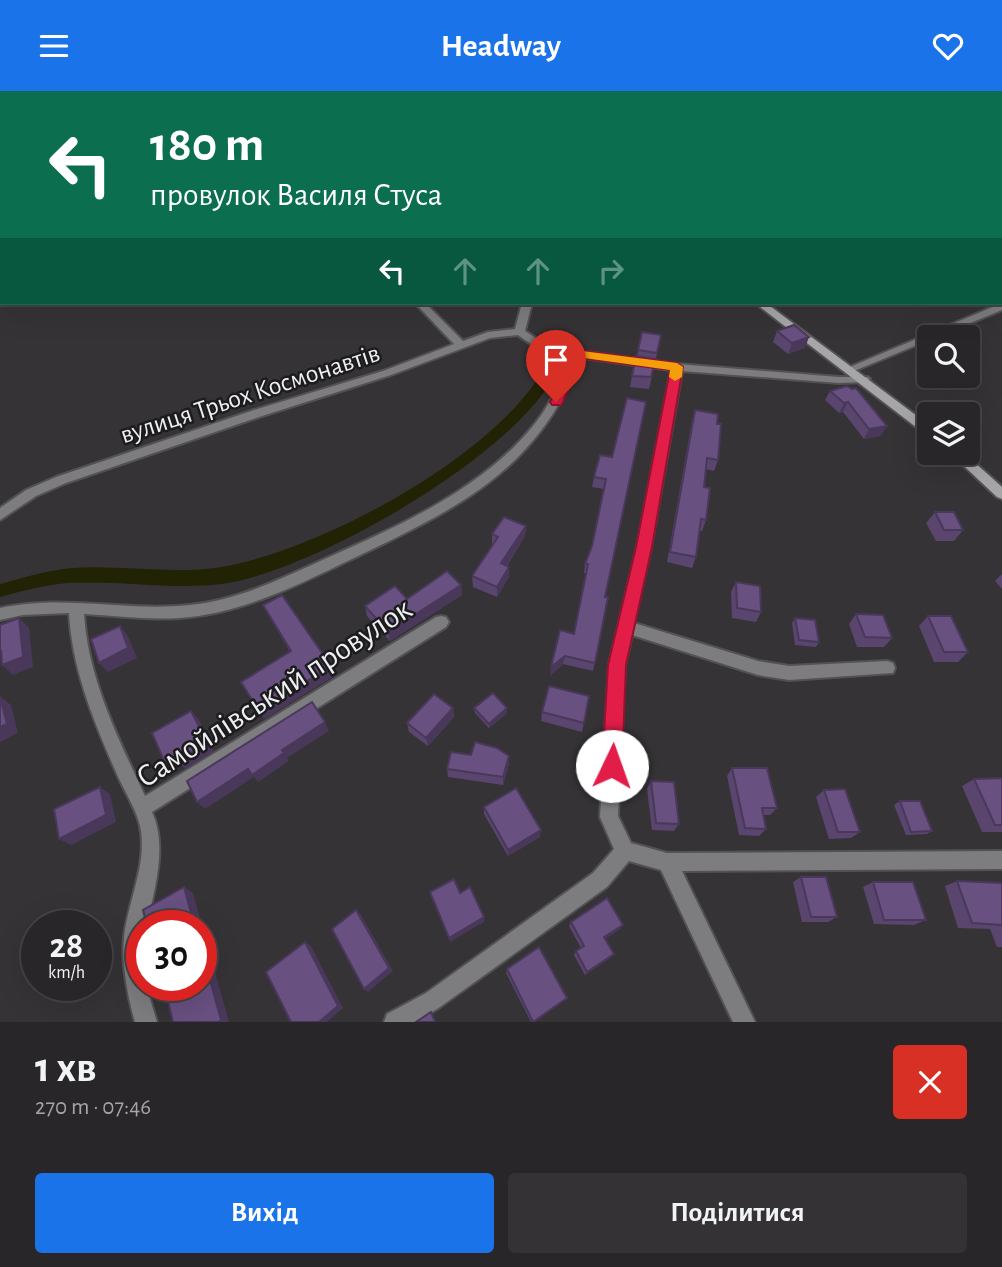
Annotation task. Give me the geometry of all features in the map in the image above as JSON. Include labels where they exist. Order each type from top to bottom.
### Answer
[{"type":"main road","points":[[763,305],[917,421]]},
{"type":"main road","points":[[971,465],[1001,490]]},
{"type":"street","points":[[90,91],[142,91]]},
{"type":"street","points":[[422,305],[461,345]]},
{"type":"street","points":[[527,305],[520,333],[545,349],[677,367],[839,380],[864,379]]},
{"type":"street","points":[[850,369],[1002,306]]},
{"type":"street","name":"вулиця Трьох Космонавтів","points":[[0,515],[31,493],[61,480],[258,413],[387,373],[488,335],[520,333]]},
{"type":"street","points":[[0,614],[39,607],[189,611],[234,602],[298,578],[408,526],[442,507],[489,473],[523,443],[556,402],[574,362],[570,353]]},
{"type":"street","points":[[625,851],[609,817],[617,665],[627,627],[677,367]]},
{"type":"street","points":[[76,608],[75,631],[83,660],[113,746],[141,808]]},
{"type":"street","name":"Самойлівський провулок","points":[[146,1022],[139,999],[134,939],[150,860],[149,826],[141,808],[441,622]]},
{"type":"street","points":[[627,627],[758,668],[789,673],[887,668]]},
{"type":"street","points":[[625,851],[667,862],[1002,860]]},
{"type":"street","points":[[395,1022],[433,999],[600,880],[625,851]]},
{"type":"street","points":[[667,862],[744,1022]]},
{"type":"shaded area","points":[[554,360],[560,365],[539,399],[505,434],[461,469],[411,503],[359,533],[307,557],[260,575],[221,584],[182,586],[67,583],[0,597],[0,584],[54,571],[90,567],[179,570],[215,568],[256,559],[303,543],[402,494],[449,464],[491,431],[525,396],[548,361]]},
{"type":"building","points":[[794,325],[809,337],[792,343],[777,331]]},
{"type":"building","points":[[642,332],[661,335],[657,353],[638,350]]},
{"type":"building","points":[[636,356],[656,359],[651,377],[632,376]]},
{"type":"building","points":[[847,386],[856,388],[887,426],[869,429],[848,402],[844,403],[830,391]]},
{"type":"building","points":[[627,398],[646,402],[605,597],[608,597],[595,663],[565,656],[551,667],[560,630],[574,634],[588,564],[585,564],[592,546],[606,479],[594,477],[600,455],[612,457]]},
{"type":"building","points":[[695,410],[718,414],[717,424],[721,424],[718,460],[707,458],[704,487],[710,488],[706,520],[701,519],[696,557],[670,552]]},
{"type":"building","points":[[935,512],[954,512],[963,530],[944,530]]},
{"type":"building","points":[[504,517],[526,526],[501,563],[509,567],[497,587],[472,576],[498,537],[492,534]]},
{"type":"building","points":[[447,571],[461,585],[388,632],[365,606],[395,586],[407,599]]},
{"type":"building","points":[[736,582],[760,586],[761,612],[737,608]]},
{"type":"building","points":[[282,595],[331,666],[259,711],[241,682],[291,651],[263,605]]},
{"type":"building","points":[[856,614],[883,615],[892,638],[865,637]]},
{"type":"building","points":[[928,616],[951,616],[968,652],[944,652]]},
{"type":"building","points":[[19,618],[23,657],[2,665],[0,625]]},
{"type":"building","points":[[795,618],[815,620],[819,642],[799,640]]},
{"type":"building","points":[[120,626],[128,648],[99,663],[91,639]]},
{"type":"building","points":[[549,686],[589,696],[584,723],[542,712]]},
{"type":"building","points":[[493,693],[507,708],[489,724],[474,708]]},
{"type":"building","points":[[434,694],[453,708],[426,738],[407,723]]},
{"type":"building","points":[[0,697],[7,724],[0,727]]},
{"type":"building","points":[[312,702],[325,722],[282,750],[284,753],[252,775],[248,769],[197,802],[187,781]]},
{"type":"building","points":[[191,711],[207,742],[177,761],[175,758],[165,763],[152,733]]},
{"type":"building","points":[[475,742],[497,748],[509,756],[503,777],[447,769],[451,752],[471,755]]},
{"type":"building","points":[[732,768],[767,768],[777,808],[762,808],[766,829],[745,828]]},
{"type":"building","points":[[1002,778],[1002,825],[995,825],[974,779]]},
{"type":"building","points":[[651,781],[674,782],[679,824],[656,823]]},
{"type":"building","points":[[100,787],[106,815],[59,839],[54,809]]},
{"type":"building","points":[[516,788],[541,830],[508,850],[484,807]]},
{"type":"building","points":[[845,789],[860,832],[838,832],[824,790]]},
{"type":"building","points":[[900,801],[920,801],[932,831],[911,832]]},
{"type":"building","points":[[801,877],[826,877],[837,917],[811,917]]},
{"type":"building","points":[[454,879],[460,893],[470,887],[484,917],[449,938],[430,892]]},
{"type":"building","points":[[957,881],[1002,883],[1002,925],[972,923]]},
{"type":"building","points":[[873,882],[913,882],[926,920],[884,920]]},
{"type":"building","points":[[184,887],[190,910],[143,910]]},
{"type":"building","points":[[607,898],[623,925],[604,937],[614,954],[587,972],[576,951],[584,946],[571,922]]},
{"type":"building","points":[[356,910],[389,968],[364,989],[332,929]]},
{"type":"building","points":[[305,942],[338,1006],[319,1022],[291,1022],[266,972]]},
{"type":"building","points":[[539,947],[567,998],[533,1022],[507,969]]},
{"type":"building","points":[[168,1001],[216,1001],[221,1020],[218,1022],[173,1022]]},
{"type":"building","points":[[431,1012],[435,1022],[416,1022]]},
{"type":"slow traffic","points":[[574,354],[677,367],[675,377]]},
{"type":"route","points":[[556,402],[574,362],[570,353],[677,367],[644,547],[617,665],[612,766]]}]
